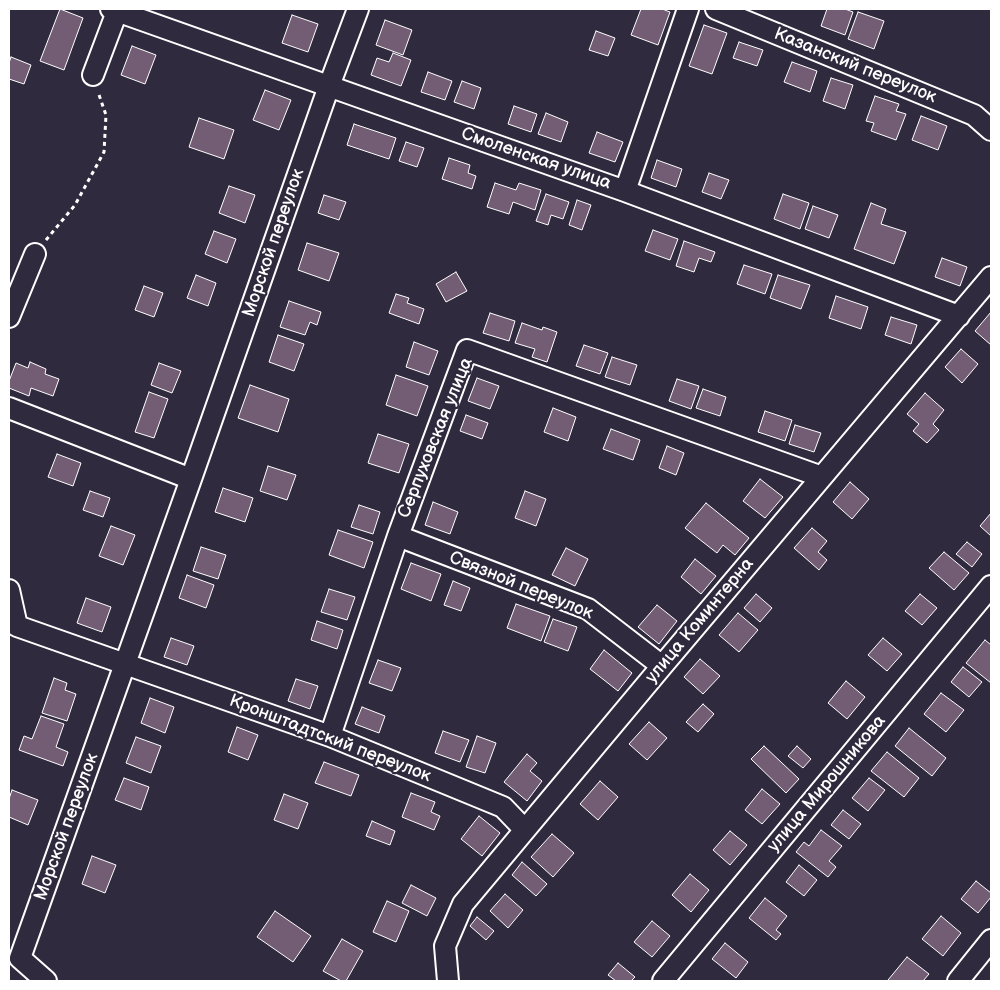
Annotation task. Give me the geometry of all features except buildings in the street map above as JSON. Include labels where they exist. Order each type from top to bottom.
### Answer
[{"type":"street","name":"Морской переулок","points":[[46,981],[20,958],[358,9]]},
{"type":"street","points":[[625,191],[688,9]]},
{"type":"street","name":"Казанский переулок","points":[[716,9],[974,115],[991,130]]},
{"type":"street","name":"Смоленская улица","points":[[115,10],[625,191],[959,316]]},
{"type":"street","points":[[93,75],[115,10]]},
{"type":"street","points":[[9,317],[35,254]]},
{"type":"street","name":"улица Коминтерна","points":[[448,981],[445,946],[463,904],[991,277]]},
{"type":"street","name":"Серпуховская улица","points":[[330,736],[398,536],[467,350],[822,476]]},
{"type":"street","points":[[9,408],[191,479]]},
{"type":"street","name":"Связной переулок","points":[[398,536],[588,609],[662,666]]},
{"type":"street","name":"улица Мирошникова","points":[[663,981],[991,586]]},
{"type":"street","points":[[9,590],[13,629],[126,663]]},
{"type":"street","name":"Кронштадтский переулок","points":[[126,663],[330,736],[503,807],[525,830]]},
{"type":"street","points":[[958,981],[991,940]]},
{"type":"path","points":[[35,254],[75,205],[104,152],[106,115],[93,75]]}]
